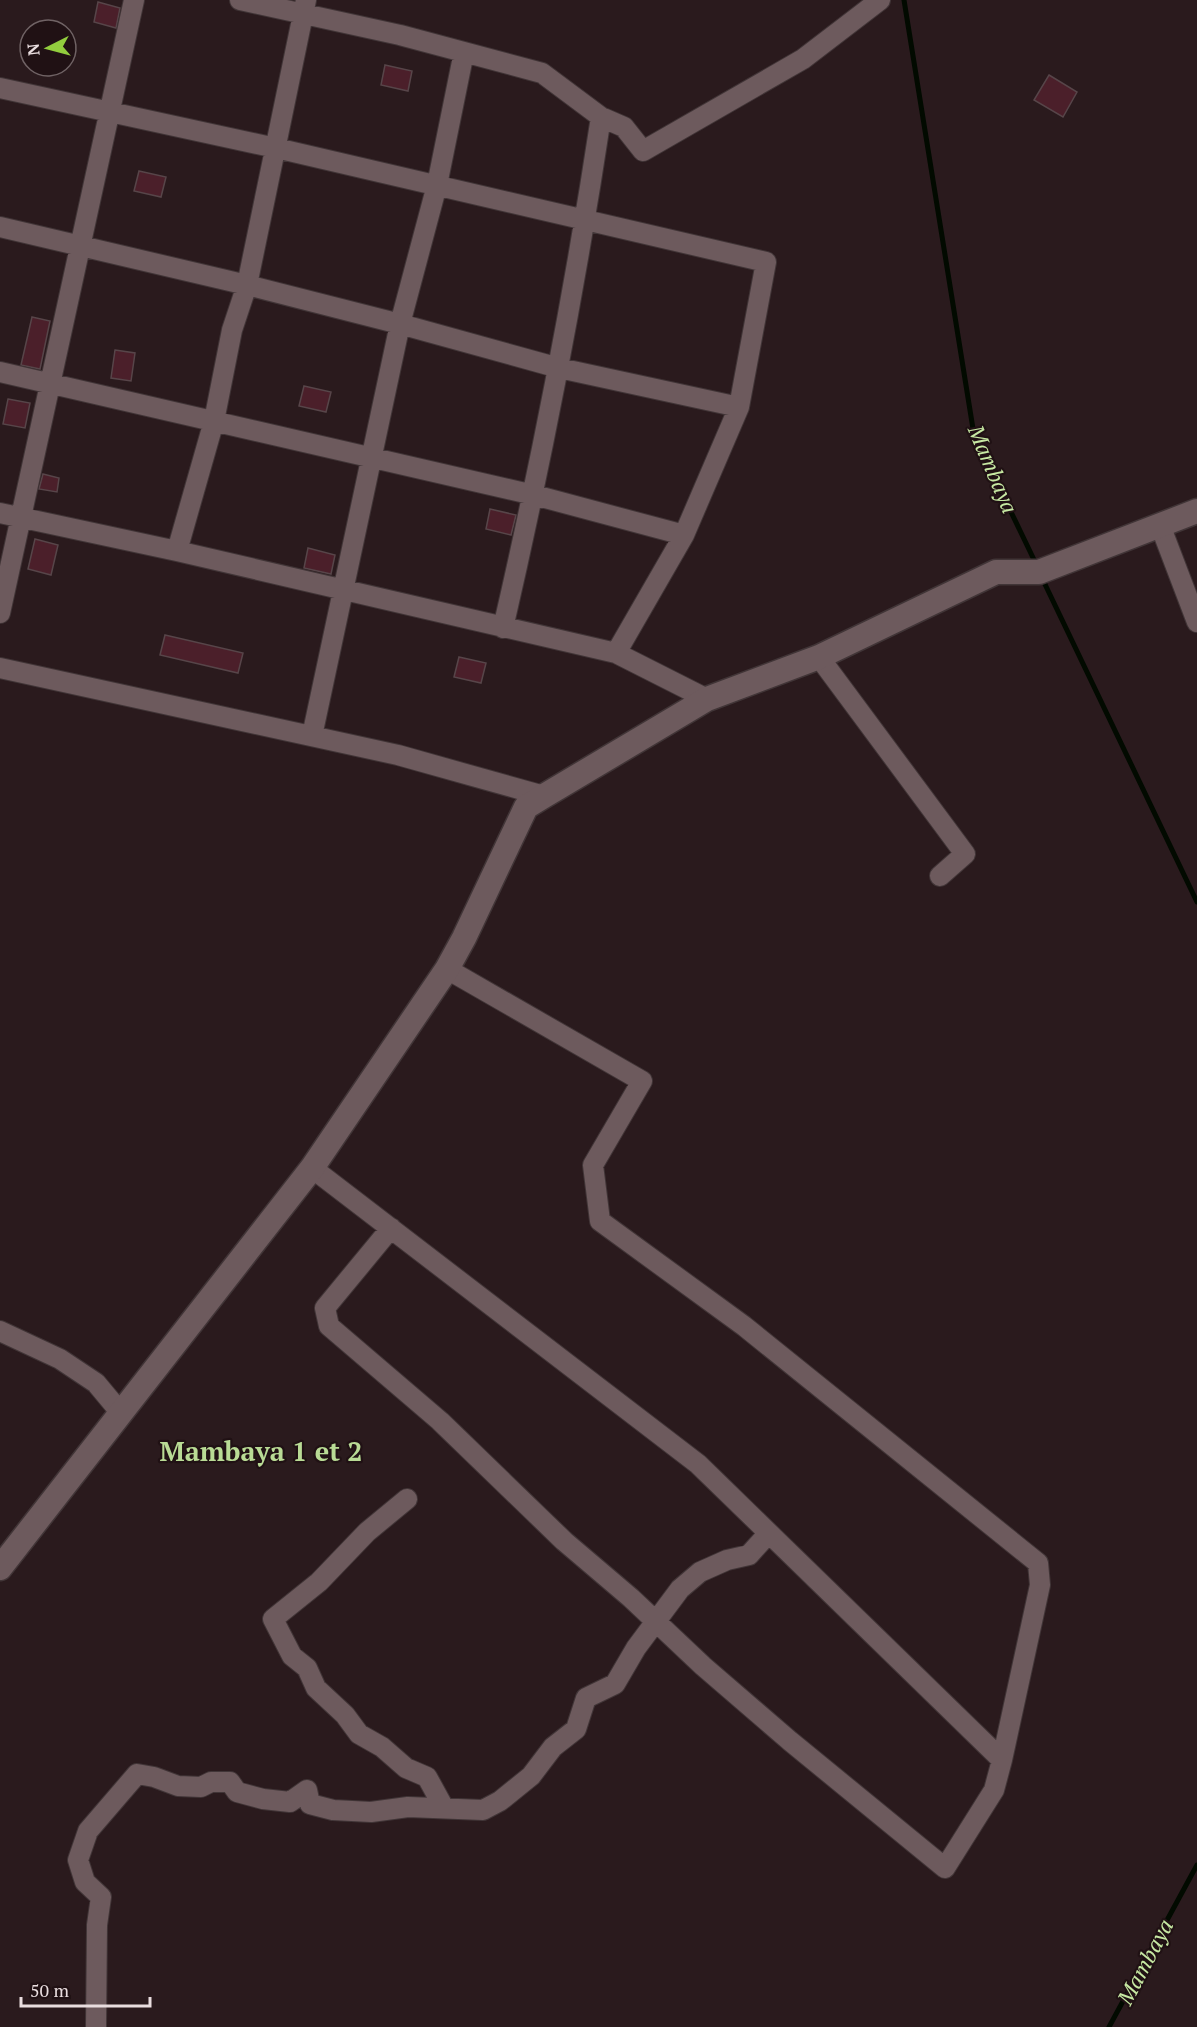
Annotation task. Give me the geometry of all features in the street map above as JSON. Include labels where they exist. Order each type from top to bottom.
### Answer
[{"type":"street","points":[[0,613],[134,0]]},
{"type":"street","points":[[240,0],[304,7],[542,73],[601,117],[624,127],[643,150],[803,59],[880,0]]},
{"type":"street","points":[[177,551],[214,421],[232,330],[247,285],[304,7]]},
{"type":"street","points":[[312,736],[400,324],[437,185],[464,52]]},
{"type":"street","points":[[0,88],[276,148],[766,262],[739,407],[684,535],[616,653]]},
{"type":"street","points":[[503,628],[534,495],[559,368],[586,220],[601,117]]},
{"type":"street","points":[[0,227],[247,285],[559,368],[739,407]]},
{"type":"street","points":[[0,372],[534,495],[684,535]]},
{"type":"street","points":[[0,1568],[312,1168],[447,969],[526,807],[707,699],[819,657],[996,572],[1040,572],[1197,511]]},
{"type":"street","points":[[0,513],[177,551],[616,653],[707,699]]},
{"type":"street","points":[[1160,525],[1197,622]]},
{"type":"street","points":[[819,657],[965,854],[940,876]]},
{"type":"street","points":[[0,668],[398,755],[544,796]]},
{"type":"street","points":[[391,1228],[325,1308],[329,1326],[440,1420],[564,1541],[703,1666],[790,1741],[945,1868],[994,1790],[1040,1585],[1038,1563],[744,1326],[600,1221],[593,1165],[642,1082],[447,969]]},
{"type":"street","points":[[312,1168],[698,1464],[1002,1760]]},
{"type":"street","points":[[0,1331],[60,1359],[96,1383],[121,1413]]},
{"type":"street","points":[[407,1499],[360,1539],[319,1582],[273,1619],[292,1656],[307,1668],[316,1688],[345,1715],[359,1734],[382,1747],[406,1768],[427,1778],[444,1808]]},
{"type":"street","points":[[96,2027],[97,1925],[101,1897],[85,1882],[78,1860],[88,1831],[137,1774],[154,1777],[178,1786],[201,1787],[211,1782],[230,1782],[237,1792],[290,1802],[307,1790],[310,1804],[333,1810],[371,1812],[408,1807],[483,1810],[500,1801],[531,1776],[553,1747],[576,1729],[586,1698],[615,1684],[636,1648],[680,1589],[700,1572],[727,1560],[749,1555],[768,1534]]},
{"type":"building","points":[[98,2],[120,8],[116,28],[94,22]]},
{"type":"building","points":[[385,65],[412,71],[408,91],[381,85]]},
{"type":"building","points":[[1049,75],[1077,92],[1063,117],[1034,100]]},
{"type":"building","points":[[139,171],[166,177],[161,197],[134,191]]},
{"type":"building","points":[[32,317],[50,321],[40,369],[21,365]]},
{"type":"building","points":[[115,350],[135,353],[131,381],[111,378]]},
{"type":"building","points":[[304,386],[331,392],[326,412],[299,406]]},
{"type":"building","points":[[8,399],[30,403],[25,428],[3,424]]},
{"type":"building","points":[[43,474],[59,478],[57,492],[39,489]]},
{"type":"building","points":[[490,509],[516,515],[511,535],[486,529]]},
{"type":"building","points":[[35,539],[58,545],[51,575],[28,569]]},
{"type":"building","points":[[308,548],[335,555],[331,574],[304,568]]},
{"type":"building","points":[[165,635],[243,653],[238,673],[160,655]]},
{"type":"building","points":[[459,657],[486,663],[481,683],[454,677]]},
{"type":"waterway","name":"Mambaya","points":[[904,0],[974,435],[1037,566]]},
{"type":"waterway","name":"Mambaya","points":[[1042,578],[1197,902]]},
{"type":"waterway","name":"Mambaya","points":[[1109,2027],[1197,1865]]},
{"type":"district","name":"Mambaya 1 et 2","points":[[261,1452]]}]
